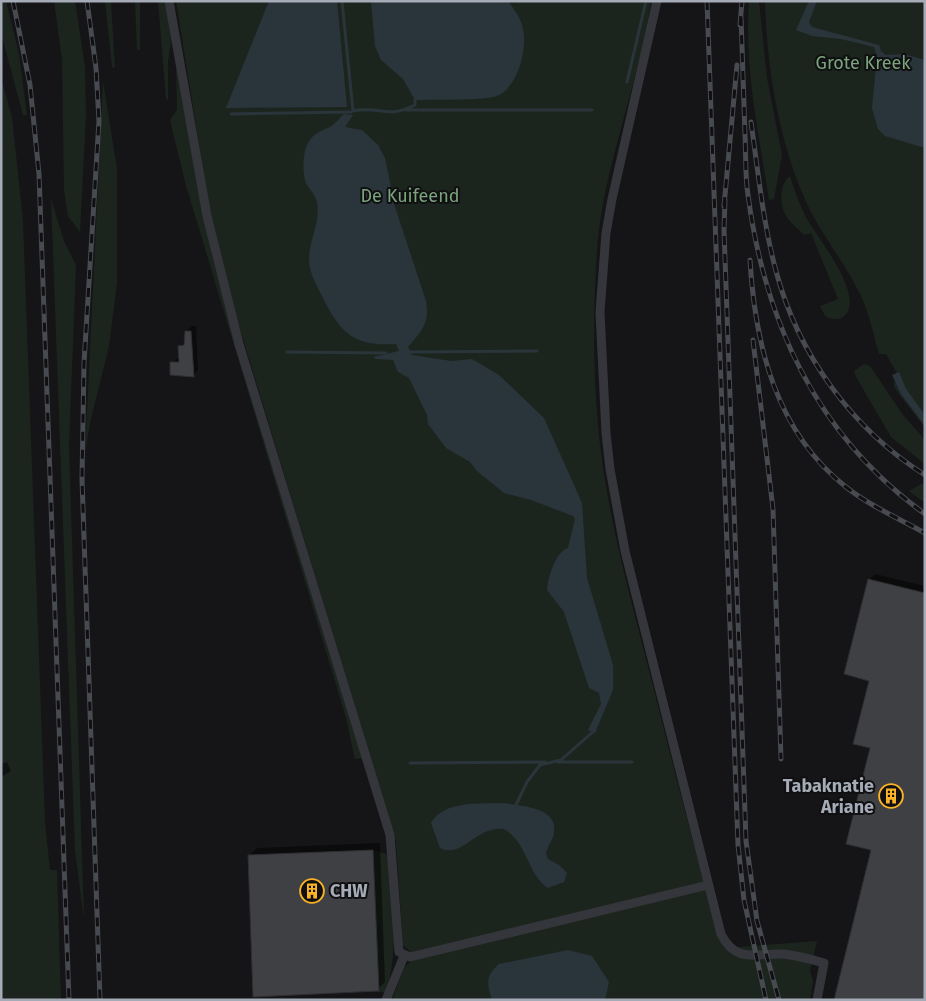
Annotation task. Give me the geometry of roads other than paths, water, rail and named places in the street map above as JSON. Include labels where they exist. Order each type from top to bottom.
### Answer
[{"type":"street","points":[[169,1],[207,216],[239,344],[390,835],[394,866],[397,945],[399,952],[404,956],[410,957],[708,885]]},
{"type":"street","points":[[657,1],[606,233],[600,312],[601,360],[610,469],[623,542],[721,934],[726,944],[741,955],[782,954],[824,964],[817,1000]]},
{"type":"street","points":[[386,1000],[404,956]]},
{"type":"waterway","points":[[342,1],[353,111]]},
{"type":"waterway","points":[[627,82],[646,1]]},
{"type":"waterway","points":[[353,111],[397,111],[415,105],[415,100]]},
{"type":"waterway","points":[[406,110],[592,110]]},
{"type":"waterway","points":[[231,114],[351,112]]},
{"type":"waterway","points":[[408,352],[537,351]]},
{"type":"waterway","points":[[287,352],[386,353]]},
{"type":"waterway","points":[[516,805],[527,782],[540,765],[561,760],[595,730]]},
{"type":"waterway","points":[[410,763],[545,762]]},
{"type":"waterway","points":[[558,762],[632,762]]},
{"type":"railway","points":[[13,1],[30,85],[39,174],[69,1000]]},
{"type":"railway","points":[[87,1],[96,68],[99,121],[84,363],[82,479],[100,1000]]},
{"type":"railway","points":[[707,1],[738,845],[744,900],[766,1000]]},
{"type":"railway","points":[[740,25],[742,1]]},
{"type":"railway","points":[[741,17],[748,195],[756,242],[768,288],[783,332],[803,374],[826,413],[855,450],[887,483],[925,514]]},
{"type":"railway","points":[[724,206],[737,65]]},
{"type":"railway","points":[[751,122],[771,253],[786,302],[798,331],[831,387],[852,412],[874,435],[925,475]]},
{"type":"railway","points":[[725,200],[724,230],[746,841],[757,921],[779,1000]]},
{"type":"railway","points":[[750,260],[757,324],[764,355],[786,413],[802,440],[822,465],[855,494],[925,533]]},
{"type":"railway","points":[[753,340],[773,509],[781,759]]},
{"type":"place","name":"Tabaknatie Ariane","points":[[891,796]]},
{"type":"place","name":"CHW","points":[[312,891]]},
{"type":"park label","name":"Grote Kreek","points":[[863,63]]},
{"type":"park label","name":"De Kuifeend","points":[[410,196]]}]
